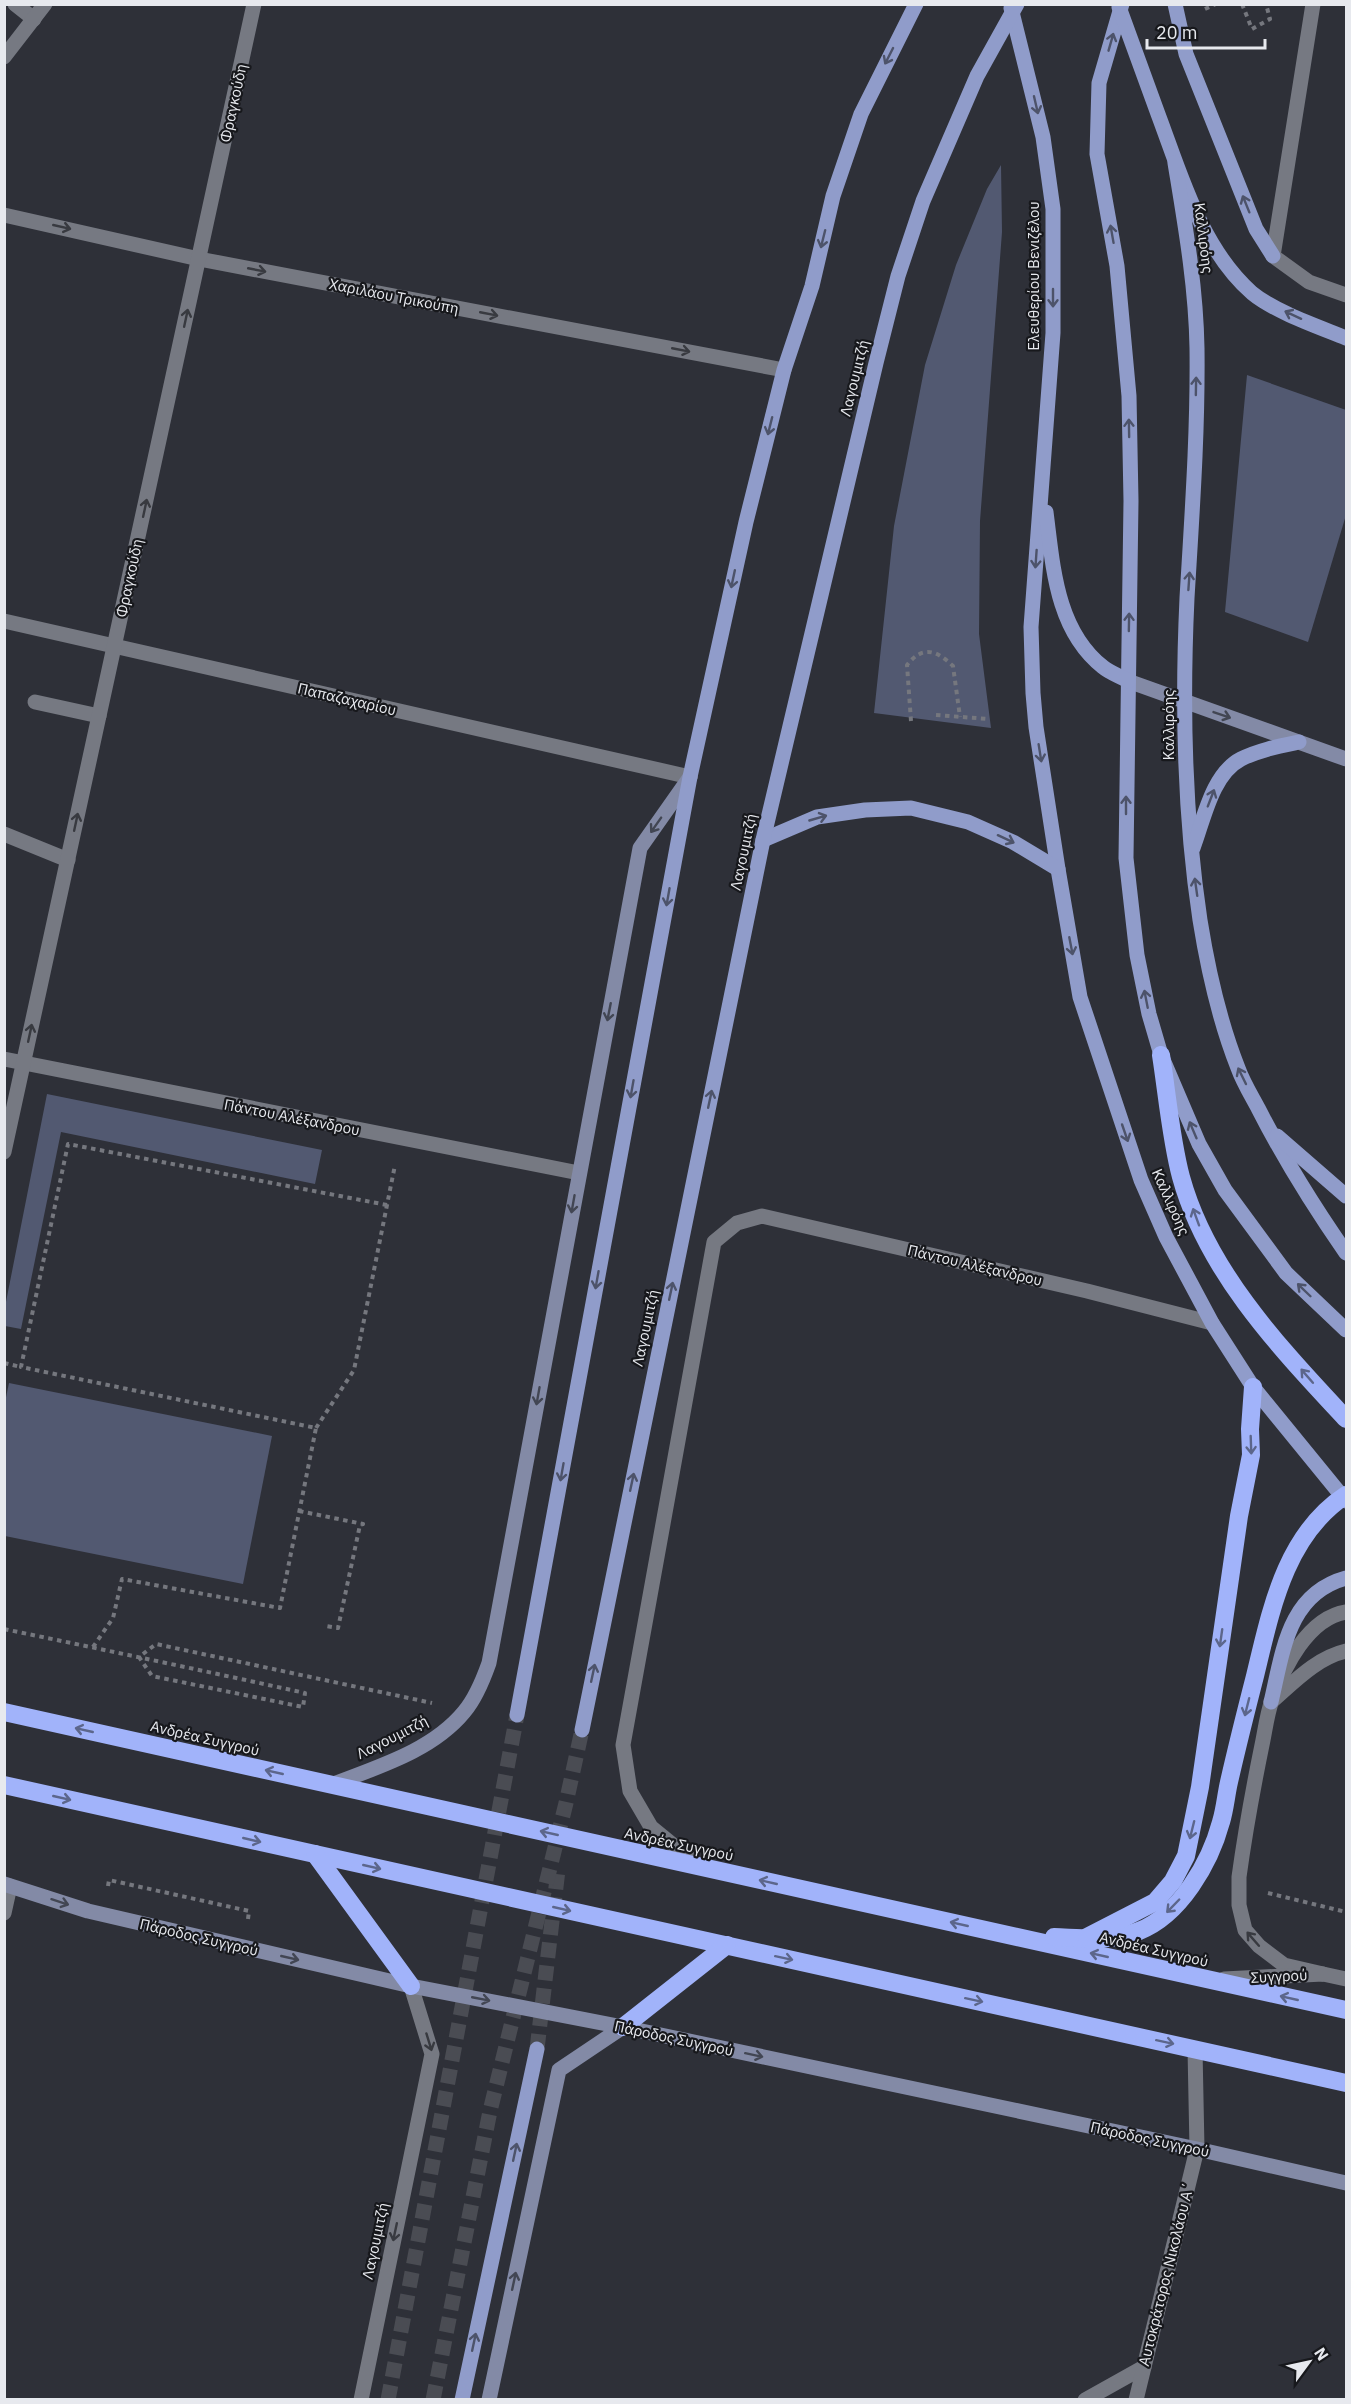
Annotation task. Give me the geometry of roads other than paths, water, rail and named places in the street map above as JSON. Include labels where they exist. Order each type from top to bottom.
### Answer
[{"type":"highway","points":[[1161,1055],[1181,1176],[1201,1231],[1232,1284],[1262,1323],[1347,1419]]},
{"type":"highway","points":[[1086,1938],[1155,1902],[1173,1881],[1186,1856],[1200,1786],[1239,1516],[1248,1477],[1253,1387]]},
{"type":"highway","points":[[1016,1937],[1114,1939],[1140,1931],[1162,1917],[1181,1897],[1202,1868],[1221,1822],[1228,1783],[1272,1607],[1283,1574],[1295,1551],[1318,1518],[1347,1495]]},
{"type":"highway","name":"Ανδρέα Συγγρού","points":[[4,1712],[1347,2010]]},
{"type":"highway","points":[[4,1785],[1347,2083]]},
{"type":"highway","points":[[315,1854],[411,1986]]},
{"type":"highway","points":[[623,2027],[727,1945]]},
{"type":"main road","name":"Λαγουμιτζή","points":[[518,1715],[690,777],[746,522],[784,370],[812,286],[834,196],[861,114],[916,4]]},
{"type":"main road","name":"Ελευθερίου Βενιζέλου","points":[[1010,4],[1035,100],[1053,209],[1053,333],[1041,480]]},
{"type":"main road","name":"Λαγουμιτζή","points":[[582,1730],[763,840],[898,276],[923,201],[947,142],[977,76],[1017,4]]},
{"type":"main road","points":[[1120,4],[1175,163],[1209,238],[1234,274],[1254,294],[1291,315],[1347,338]]},
{"type":"main road","points":[[1120,4],[1099,83],[1097,154],[1118,266],[1129,396],[1131,501],[1126,858],[1130,908],[1149,1014],[1161,1055],[1199,1144],[1225,1190],[1286,1273],[1347,1330]]},
{"type":"main road","points":[[1175,4],[1186,54],[1256,230],[1273,256]]},
{"type":"main road","name":"Καλλιρόης","points":[[1175,163],[1189,253],[1197,346],[1195,469],[1187,600],[1185,760],[1191,853],[1210,980],[1238,1068],[1268,1128],[1310,1202],[1347,1253]]},
{"type":"main road","points":[[1041,480],[1054,574],[1064,612],[1082,643],[1103,667],[1128,681]]},
{"type":"main road","name":"Καλλιρόης","points":[[1041,480],[1031,627],[1033,693],[1036,727],[1080,997],[1141,1180],[1166,1237],[1212,1323],[1253,1387],[1347,1501]]},
{"type":"main road","points":[[1191,853],[1215,789],[1228,768],[1241,759],[1258,752],[1299,742]]},
{"type":"main road","points":[[763,840],[817,817],[865,810],[911,807],[968,822],[1013,842],[1058,869]]},
{"type":"main road","points":[[1268,1128],[1347,1196]]},
{"type":"main road","points":[[1271,1702],[1284,1648],[1296,1614],[1315,1593],[1347,1578]]},
{"type":"main road","points":[[462,2400],[537,2049]]},
{"type":"street","points":[[15,4],[34,19]]},
{"type":"street","points":[[4,57],[45,4]]},
{"type":"street","name":"Φραγκούδη","points":[[4,1152],[254,4]]},
{"type":"street","points":[[1313,4],[1273,256],[1309,282],[1347,295]]},
{"type":"street","name":"Χαριλάου Τρικούπη","points":[[4,214],[199,259],[784,370]]},
{"type":"street","name":"Παπαζαχαρίου","points":[[4,621],[690,777]]},
{"type":"street","points":[[1128,681],[1347,759]]},
{"type":"street","points":[[34,702],[99,716]]},
{"type":"street","name":"Λαγουμιτζή","points":[[331,1785],[393,1760],[450,1727],[466,1710],[481,1685],[489,1663],[640,848],[690,777]]},
{"type":"street","points":[[4,834],[68,860]]},
{"type":"street","name":"Πάντου Αλέξανδρου","points":[[4,1059],[579,1173]]},
{"type":"street","name":"Πάντου Αλέξανδρου","points":[[700,1867],[651,1827],[630,1791],[623,1745],[714,1242],[736,1223],[762,1216],[1088,1291],[1212,1323]]},
{"type":"street","points":[[1323,1974],[1284,1965],[1259,1946],[1245,1930],[1239,1905],[1239,1877],[1271,1702],[1287,1667],[1301,1644],[1320,1625],[1337,1613],[1347,1612]]},
{"type":"street","points":[[1271,1702],[1315,1665],[1334,1654],[1347,1651]]},
{"type":"street","points":[[4,1914],[8,1885]]},
{"type":"street","name":"Πάροδος Συγγρού","points":[[8,1885],[88,1911],[411,1986],[623,2027],[1347,2183]]},
{"type":"street","name":"Συγγρού","points":[[1210,1980],[1323,1974],[1347,1979]]},
{"type":"street","name":"Λαγουμιτζή","points":[[361,2400],[432,2054],[411,1986]]},
{"type":"street","points":[[489,2400],[559,2070],[623,2027]]},
{"type":"street","name":"Αυτοκράτορος Νικολάου Α΄","points":[[1136,2400],[1197,2149],[1195,2049]]},
{"type":"street","points":[[1085,2400],[1144,2367]]},
{"type":"tunnel","points":[[388,2400],[517,1715]]},
{"type":"tunnel","points":[[433,2400],[490,2111],[582,1730]]},
{"type":"tunnel","points":[[537,2049],[558,1870]]}]
